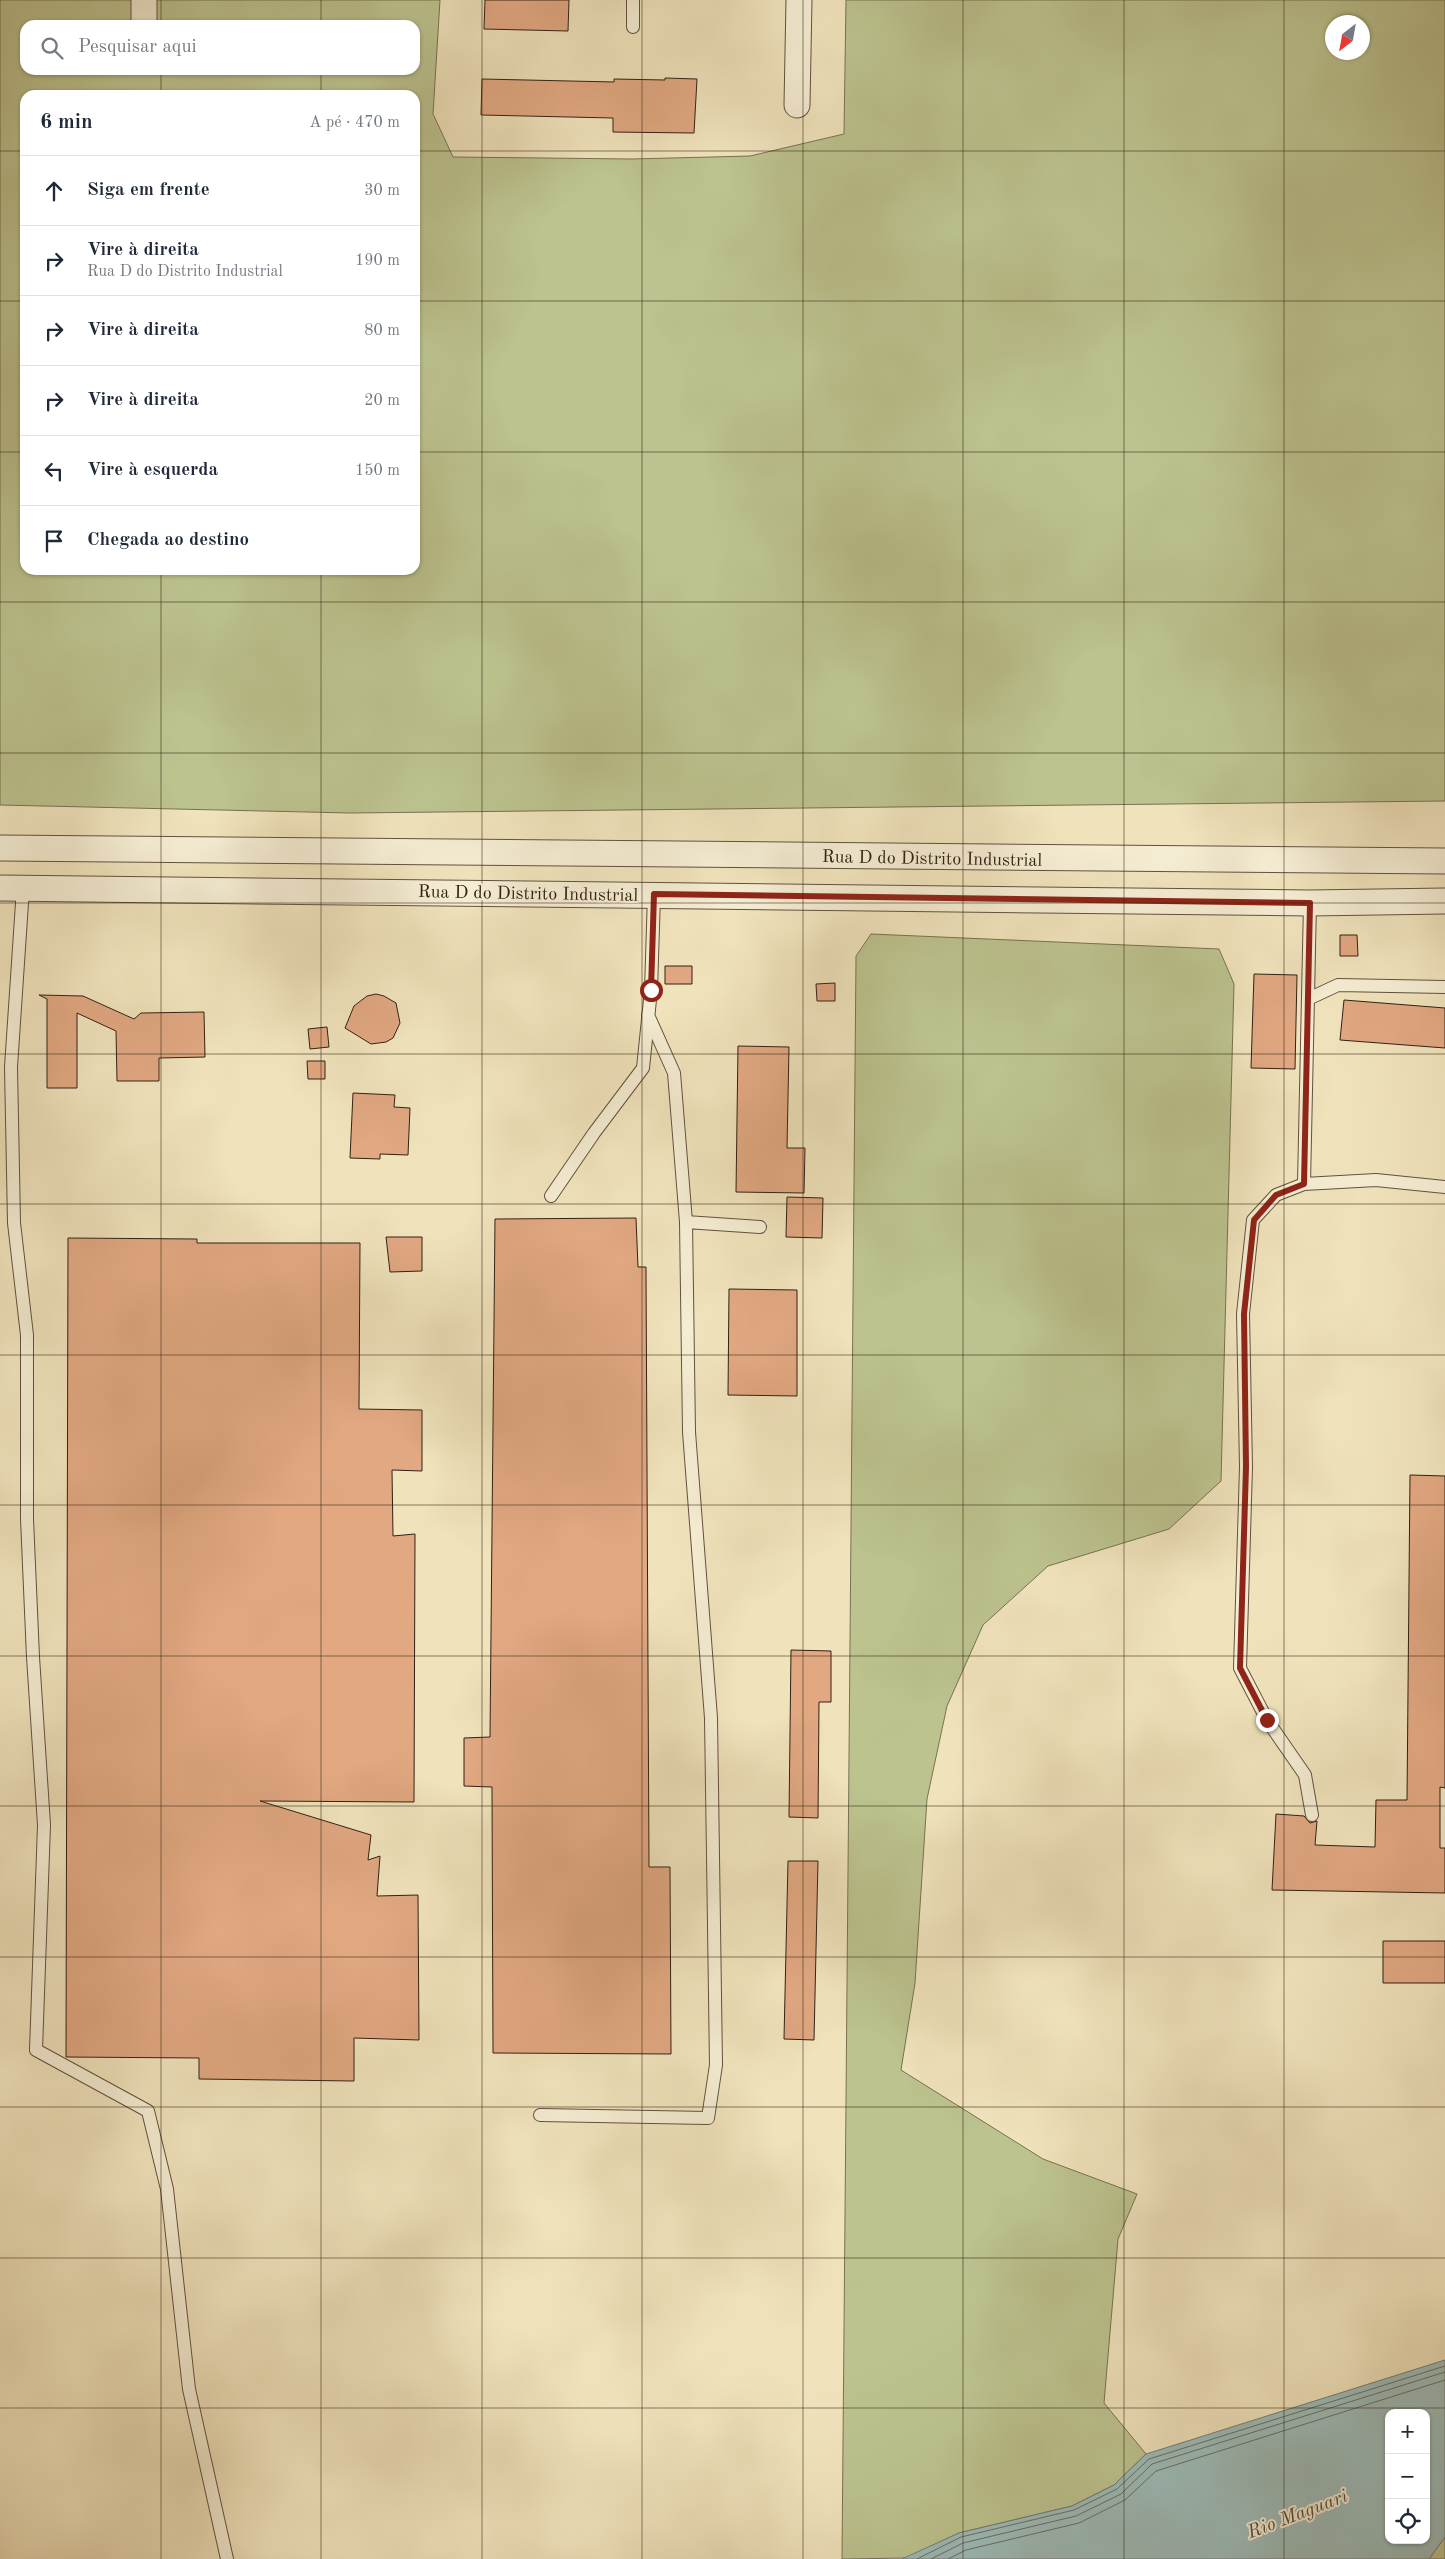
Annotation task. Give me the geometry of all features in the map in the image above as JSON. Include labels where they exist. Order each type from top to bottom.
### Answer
[{"type":"street","points":[[144,0],[144,20]]},
{"type":"street","points":[[797,105],[799,0]]},
{"type":"street","points":[[10,848],[11,888]]},
{"type":"street","name":"Rua D do Distrito Industrial","points":[[10,848],[1445,860]]},
{"type":"street","name":"Rua D do Distrito Industrial","points":[[11,888],[1310,903],[1445,901]]},
{"type":"lane","points":[[633,0],[633,27]]},
{"type":"lane","points":[[11,888],[11,1067],[14,1223],[27,1335],[27,1519],[44,1826],[36,2050],[148,2110],[167,2189],[189,2389],[228,2559]]},
{"type":"lane","points":[[550,1196],[643,1068],[648,1015],[654,894]]},
{"type":"lane","points":[[1304,1184],[1310,903]]},
{"type":"lane","points":[[1308,999],[1338,985],[1445,987]]},
{"type":"lane","points":[[540,2115],[708,2118],[716,2065],[711,1728],[690,1432],[686,1222],[674,1073],[648,1015]]},
{"type":"lane","points":[[1312,1814],[1305,1775],[1267,1720],[1240,1668],[1246,1467],[1244,1314],[1254,1220],[1276,1195],[1304,1184],[1376,1180],[1445,1187]]},
{"type":"lane","points":[[686,1222],[760,1227]]},
{"type":"green space","points":[[0,0],[440,0],[433,114],[453,157],[632,159],[750,156],[844,134],[846,0],[1445,0],[1445,801],[350,813],[0,805]]},
{"type":"green space","points":[[871,934],[1219,949],[1234,984],[1221,1481],[1169,1529],[1048,1566],[983,1625],[947,1706],[927,1799],[915,1983],[901,2070],[1043,2159],[1137,2194],[1118,2239],[1104,2403],[1146,2454],[1114,2485],[1072,2506],[959,2533],[908,2558],[842,2559],[856,956]]},
{"type":"green space","points":[[1445,2537],[1445,2559],[1429,2559]]},
{"type":"water","name":"Rio Maguari","points":[[1445,2360],[1445,2537],[1429,2559],[902,2559],[959,2533],[1072,2506],[1114,2485],[1146,2454]]},
{"type":"building","points":[[485,0],[569,0],[568,31],[484,29]]},
{"type":"building","points":[[665,78],[697,79],[694,133],[613,132],[613,118],[481,115],[482,79],[614,82],[614,79],[665,80]]},
{"type":"building","points":[[1340,935],[1357,935],[1358,956],[1340,956]]},
{"type":"building","points":[[665,966],[692,966],[692,984],[665,984]]},
{"type":"building","points":[[1254,974],[1297,975],[1295,1069],[1251,1068]]},
{"type":"building","points":[[835,983],[835,1001],[817,1001],[816,984]]},
{"type":"building","points":[[376,994],[396,1003],[400,1023],[393,1038],[386,1042],[371,1044],[345,1028],[354,1006],[367,996]]},
{"type":"building","points":[[39,995],[83,996],[134,1019],[141,1013],[204,1012],[205,1057],[159,1058],[159,1081],[117,1081],[116,1031],[77,1013],[77,1088],[47,1088],[47,999]]},
{"type":"building","points":[[1344,1000],[1445,1008],[1445,1048],[1340,1040]]},
{"type":"building","points":[[327,1027],[329,1047],[310,1049],[308,1029]]},
{"type":"building","points":[[738,1046],[789,1047],[787,1148],[805,1148],[804,1193],[736,1192]]},
{"type":"building","points":[[307,1061],[325,1061],[325,1079],[308,1079]]},
{"type":"building","points":[[353,1093],[395,1095],[394,1107],[410,1108],[408,1155],[380,1154],[380,1159],[350,1158]]},
{"type":"building","points":[[787,1197],[823,1198],[822,1238],[786,1237]]},
{"type":"building","points":[[636,1218],[638,1267],[646,1267],[649,1867],[670,1867],[671,2054],[493,2053],[492,1787],[464,1786],[464,1738],[490,1737],[495,1219]]},
{"type":"building","points":[[386,1237],[422,1237],[422,1271],[390,1272]]},
{"type":"building","points":[[68,1238],[197,1239],[197,1243],[360,1243],[359,1409],[422,1410],[422,1471],[392,1470],[393,1536],[415,1534],[414,1802],[260,1801],[371,1835],[368,1860],[380,1856],[377,1896],[418,1895],[419,2040],[354,2038],[354,2081],[199,2079],[199,2058],[66,2057]]},
{"type":"building","points":[[729,1289],[797,1290],[797,1396],[728,1395]]},
{"type":"building","points":[[1410,1475],[1445,1476],[1445,1788],[1440,1787],[1440,1848],[1445,1848],[1445,1893],[1272,1890],[1276,1814],[1304,1816],[1310,1823],[1317,1821],[1315,1845],[1375,1847],[1376,1800],[1407,1800]]},
{"type":"building","points":[[791,1650],[831,1651],[831,1702],[819,1702],[818,1818],[789,1817]]},
{"type":"building","points":[[788,1861],[818,1861],[814,2040],[784,2039]]},
{"type":"building","points":[[1383,1941],[1445,1941],[1445,1983],[1383,1983]]},
{"type":"route","points":[[651,990],[654,894],[1310,903],[1304,1184],[1276,1195],[1254,1220],[1244,1314],[1246,1467],[1240,1668],[1267,1720]]}]
